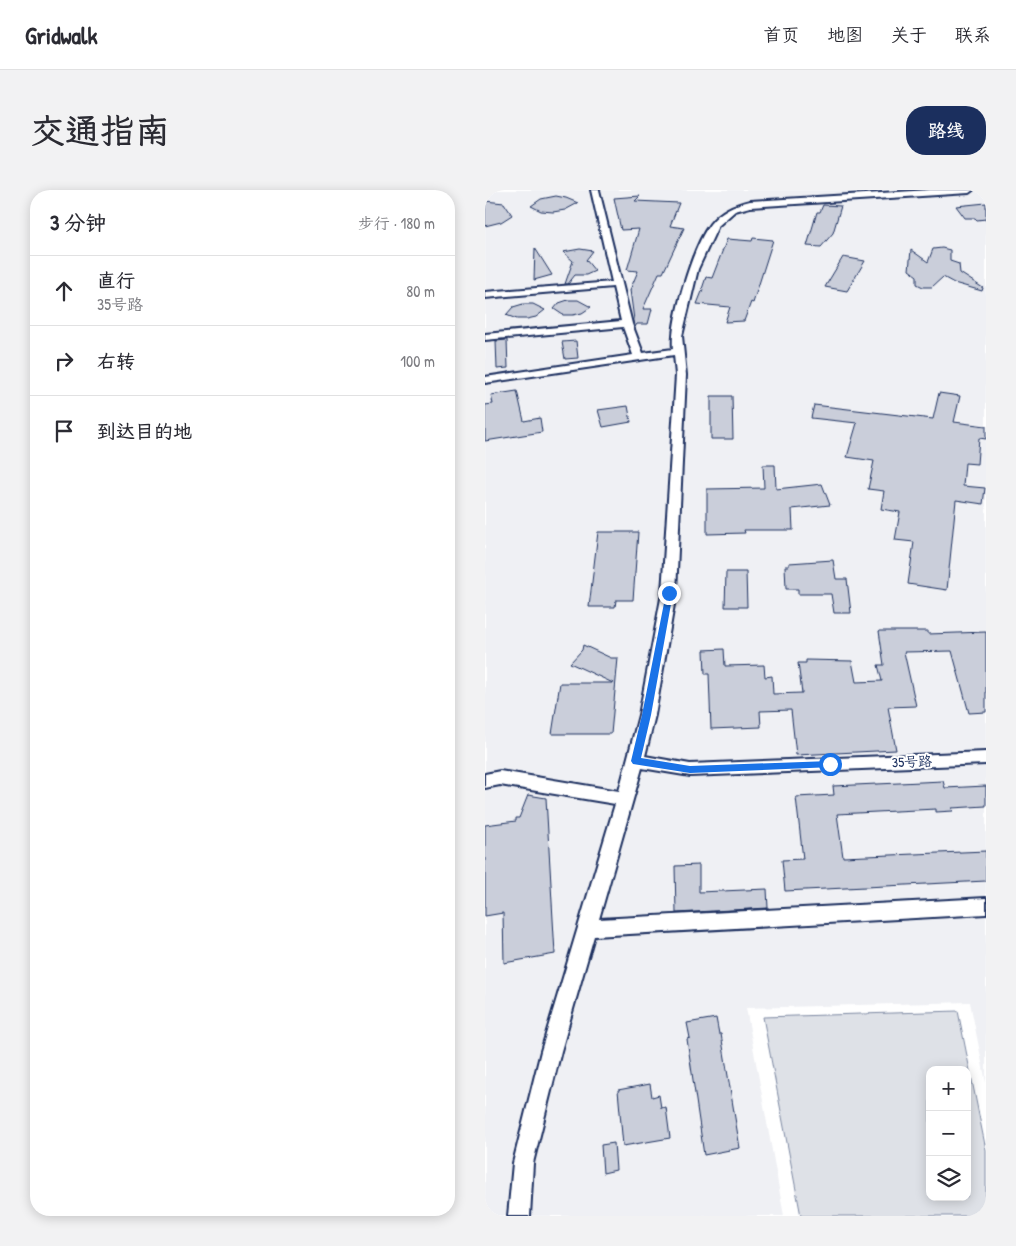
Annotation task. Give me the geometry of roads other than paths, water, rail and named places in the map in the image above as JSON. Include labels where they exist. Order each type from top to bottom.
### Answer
[{"type":"street","points":[[595,190],[627,324],[639,357]]},
{"type":"street","points":[[519,1216],[523,1163],[551,1051],[626,799],[647,715],[669,593],[681,375],[677,336],[693,268],[714,225],[732,209],[749,200],[969,190]]},
{"type":"street","points":[[485,295],[617,284]]},
{"type":"street","points":[[485,337],[627,324]]},
{"type":"street","points":[[485,380],[679,351]]},
{"type":"street","name":"35号路","points":[[636,761],[690,770],[986,758]]},
{"type":"street","points":[[485,781],[500,778],[626,799]]},
{"type":"street","points":[[588,928],[986,906]]}]
